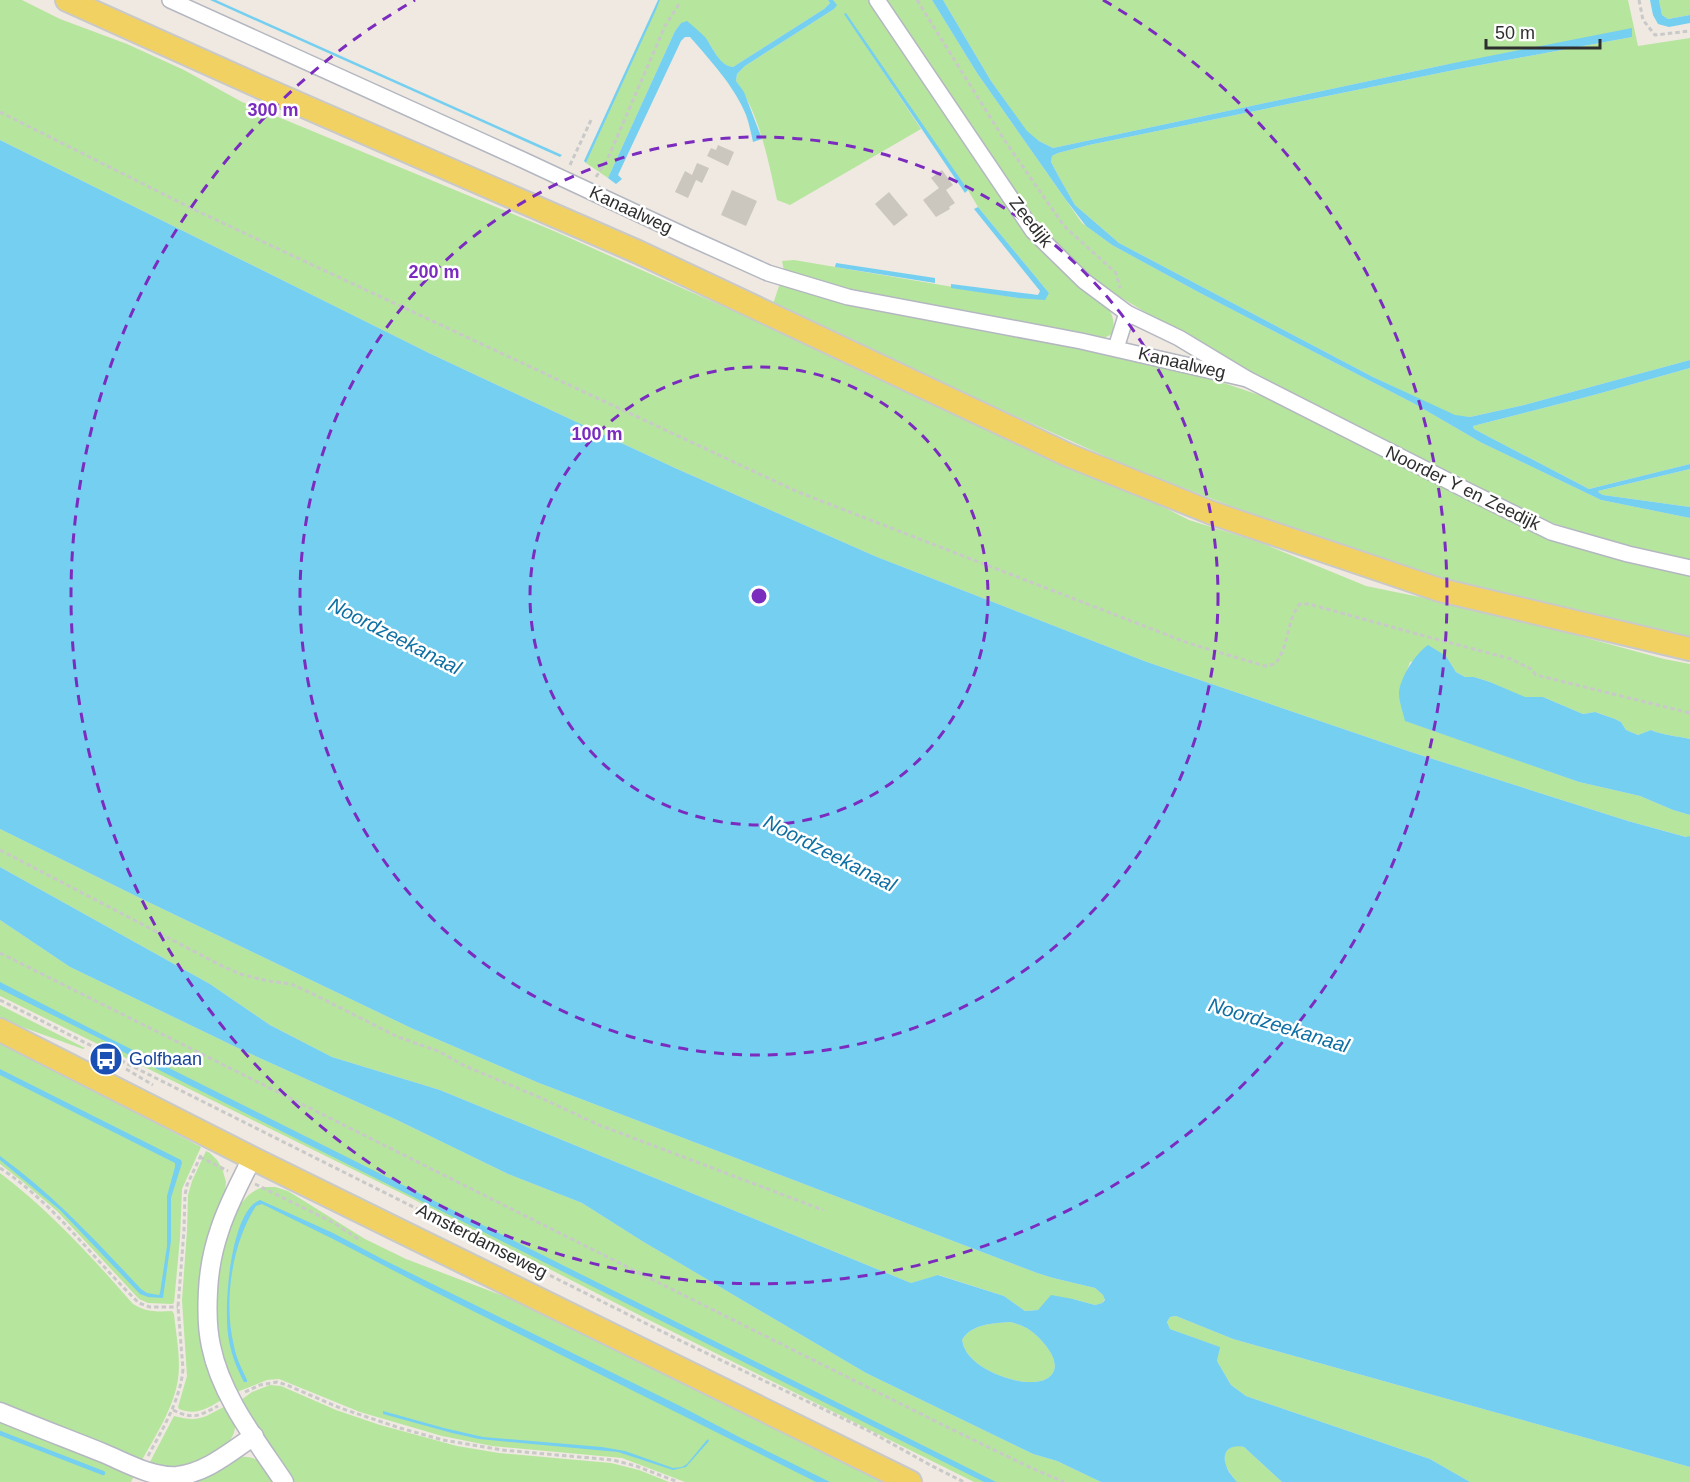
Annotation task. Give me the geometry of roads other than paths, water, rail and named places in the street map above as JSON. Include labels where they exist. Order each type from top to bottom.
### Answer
[{"type":"main road","points":[[67,0],[638,252],[1068,455],[1212,513],[1440,590],[1690,649]]},
{"type":"main road","name":"Amsterdamseweg","points":[[0,1030],[205,1147],[910,1482]]},
{"type":"street","name":"Kanaalweg","points":[[170,0],[523,159],[768,273],[848,297],[1116,348],[1247,379]]},
{"type":"street","name":"Zeedijk","points":[[877,0],[1033,231],[1084,281],[1127,313],[1179,338],[1247,379]]},
{"type":"street","name":"Kanaalweg","points":[[1116,348],[1127,313]]},
{"type":"street","name":"Noorder Y en Zeedijk","points":[[1247,379],[1551,532],[1628,554],[1690,568]]},
{"type":"street","points":[[248,1168],[226,1213],[215,1243],[208,1292],[208,1328],[220,1375],[232,1400],[284,1482]]},
{"type":"street","points":[[0,1412],[166,1479],[187,1474],[211,1464],[254,1436]]},
{"type":"water","points":[[210,0],[216,0],[562,155],[560,157]]},
{"type":"water","points":[[658,0],[660,0],[656,10],[586,163],[584,161]]},
{"type":"water","points":[[828,0],[833,0],[837,5],[834,9],[745,66],[737,74],[736,81],[744,92],[762,139],[753,142],[746,115],[735,94],[690,37],[685,37],[681,41],[618,175],[622,179],[616,184],[608,178],[675,31],[681,23],[687,21],[692,25],[705,37],[720,60],[733,67],[824,9],[830,3]]},
{"type":"water","points":[[932,0],[943,0],[991,81],[1027,131],[1039,141],[1053,148],[1444,65],[1632,28],[1632,37],[1459,69],[1089,145],[1058,153],[1052,156],[1051,162],[1075,205],[1119,243],[1373,377],[1455,415],[1470,417],[1524,405],[1690,360],[1690,368],[1473,426],[1474,429],[1589,489],[1690,464],[1690,469],[1598,491],[1603,495],[1690,507],[1690,518],[1601,500],[1482,443],[1413,403],[1112,245],[1086,226],[1066,200],[977,73]]},
{"type":"water","points":[[1650,0],[1659,0],[1662,15],[1668,19],[1690,15],[1690,23],[1669,27],[1658,24],[1653,15]]},
{"type":"water","points":[[846,13],[968,190],[965,193],[844,14]]},
{"type":"water","name":"Noordzeekanaal","points":[[0,140],[431,354],[675,468],[877,557],[1147,662],[1411,752],[1628,821],[1686,837],[1690,836],[1690,1467],[1233,1339],[1176,1316],[1170,1317],[1167,1322],[1170,1329],[1220,1347],[1217,1361],[1231,1385],[1246,1396],[1430,1459],[1470,1482],[1282,1482],[1244,1447],[1239,1446],[1228,1450],[1225,1456],[1227,1468],[1237,1482],[1101,1482],[1057,1461],[1033,1454],[866,1373],[582,1203],[508,1174],[70,967],[0,920],[0,867],[210,984],[270,1025],[332,1057],[440,1090],[911,1283],[938,1275],[1004,1296],[1025,1311],[1038,1310],[1051,1295],[1095,1305],[1102,1303],[1105,1300],[1103,1295],[1095,1288],[1037,1273],[539,1083],[411,1028],[0,829]],"holes":[[[1010,1322],[1024,1326],[1047,1347],[1055,1368],[1046,1379],[1026,1382],[1001,1376],[978,1364],[964,1348],[962,1340],[971,1331],[990,1324]]]},
{"type":"water","points":[[978,207],[1049,293],[1045,300],[951,288],[951,284],[1038,295],[1040,291],[974,209]]},
{"type":"water","points":[[836,263],[935,278],[935,283],[835,267]]},
{"type":"water","points":[[1428,645],[1446,656],[1456,672],[1465,677],[1490,682],[1525,697],[1543,697],[1583,714],[1595,712],[1621,722],[1626,730],[1638,735],[1651,730],[1690,739],[1690,815],[1640,796],[1579,782],[1405,721],[1399,693],[1402,680],[1418,654]]},
{"type":"water","points":[[0,982],[996,1482],[984,1482],[131,1056],[0,989]]},
{"type":"water","points":[[0,1069],[181,1160],[171,1198],[171,1241],[163,1298],[140,1294],[60,1210],[0,1160],[0,1156],[56,1202],[141,1289],[147,1293],[159,1295],[167,1246],[167,1196],[175,1163],[0,1075]]},
{"type":"water","points":[[260,1200],[333,1233],[830,1482],[816,1482],[262,1204],[256,1206],[241,1237],[230,1292],[231,1329],[236,1355],[247,1380],[244,1382],[238,1371],[229,1340],[228,1282],[231,1261],[242,1222],[250,1208]]},
{"type":"water","points":[[383,1411],[483,1437],[625,1451],[673,1468],[687,1464],[708,1439],[709,1441],[686,1467],[673,1470],[618,1452],[479,1439],[383,1414]]},
{"type":"waterway","points":[[0,1433],[103,1473]]},
{"type":"place","name":"Golfbaan","points":[[106,1059]]}]
